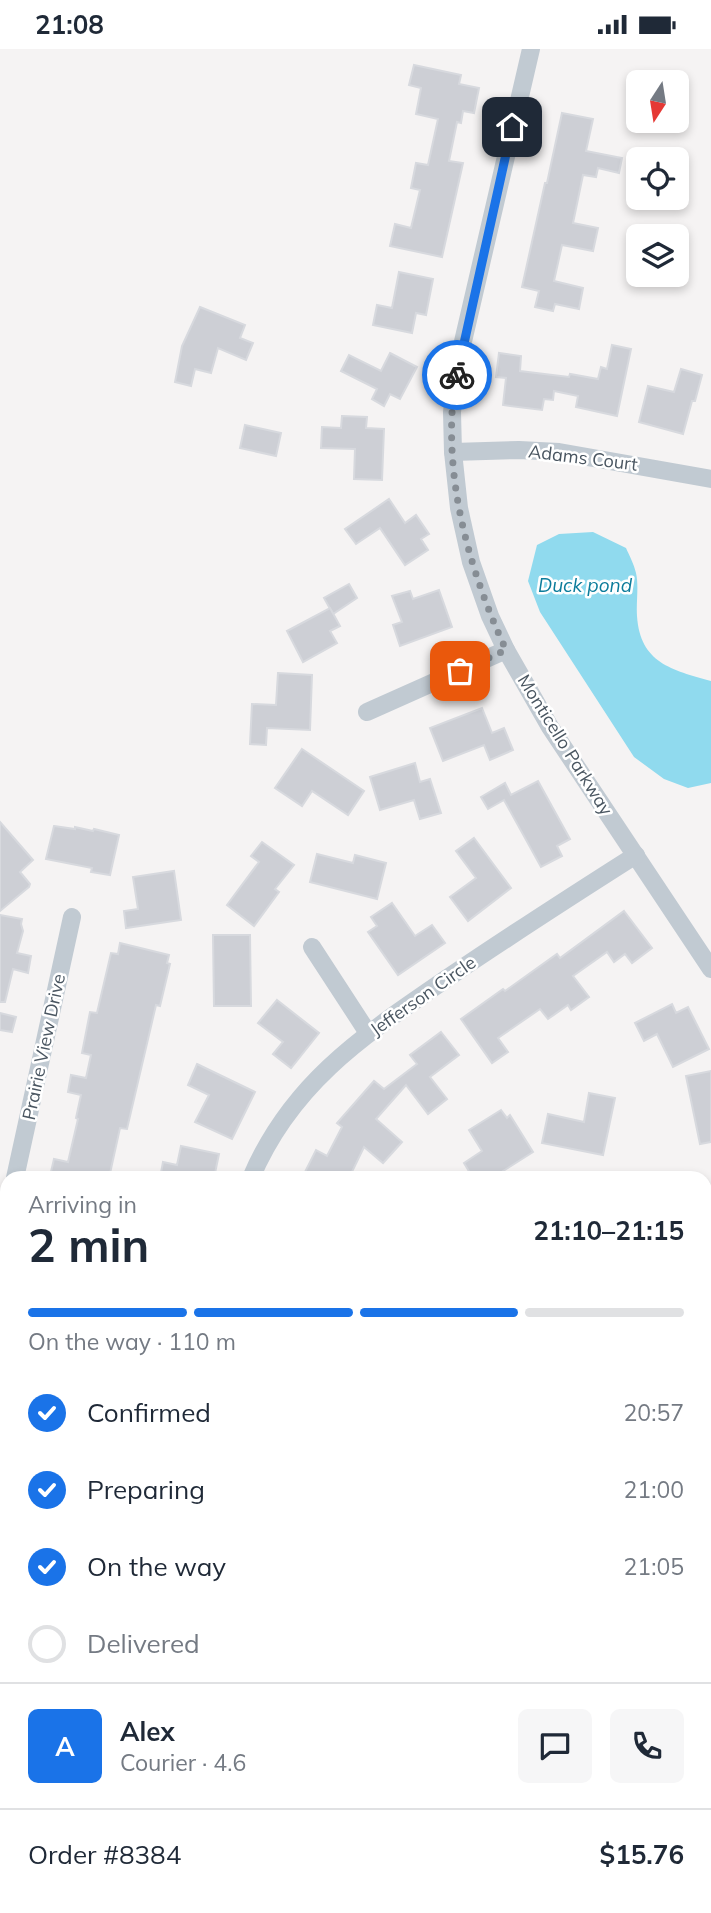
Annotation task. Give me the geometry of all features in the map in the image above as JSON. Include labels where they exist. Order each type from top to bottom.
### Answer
[{"type":"street","name":"Monticello Parkway","points":[[531,49],[458,363],[452,412],[459,508],[471,562],[490,616],[506,650],[550,727],[711,969]]},
{"type":"street","name":"Adams Court","points":[[453,452],[559,452],[711,479]]},
{"type":"street","points":[[367,712],[506,650]]},
{"type":"street","name":"Jefferson Circle","points":[[254,1171],[271,1137],[289,1110],[340,1055],[501,942],[636,855]]},
{"type":"street","name":"Prairie View Drive","points":[[17,1171],[72,917]]},
{"type":"street","points":[[312,947],[368,1033]]},
{"type":"water","name":"Duck pond","points":[[593,532],[626,548],[637,578],[639,632],[651,654],[671,668],[711,681],[711,783],[688,788],[664,779],[634,757],[540,612],[528,581],[537,545],[559,534]]},
{"type":"building","points":[[414,65],[461,75],[459,84],[479,88],[474,113],[463,111],[461,123],[457,122],[449,161],[463,163],[442,257],[390,246],[395,224],[411,228],[420,190],[411,188],[416,163],[428,165],[438,119],[416,114],[421,88],[409,85]]},
{"type":"building","points":[[562,113],[593,119],[586,151],[622,158],[619,173],[598,168],[596,177],[583,175],[573,223],[598,228],[593,251],[562,245],[554,281],[583,288],[579,309],[555,304],[553,311],[535,307],[539,291],[522,287]]},
{"type":"building","points":[[399,272],[433,279],[426,315],[416,313],[412,333],[373,325],[377,305],[392,308]]},
{"type":"building","points":[[200,307],[245,325],[240,338],[253,343],[246,360],[218,348],[211,373],[195,369],[191,386],[175,382],[182,346]]},
{"type":"building","points":[[612,345],[631,349],[617,416],[576,407],[578,396],[554,391],[553,400],[544,399],[542,410],[503,405],[506,378],[496,377],[499,353],[521,356],[520,371],[569,377],[570,374],[598,379],[601,367],[607,369]]},
{"type":"building","points":[[390,353],[417,367],[400,399],[390,394],[384,406],[372,399],[377,389],[341,371],[349,355],[381,371]]},
{"type":"building","points":[[681,369],[702,375],[683,434],[639,422],[648,386],[674,392]]},
{"type":"building","points":[[342,416],[367,417],[366,428],[384,429],[382,480],[354,479],[355,449],[321,448],[322,427],[341,428]]},
{"type":"building","points":[[245,425],[281,433],[276,456],[240,448]]},
{"type":"building","points":[[389,499],[405,523],[416,515],[429,534],[421,539],[428,550],[405,565],[380,528],[356,544],[345,529]]},
{"type":"building","points":[[349,584],[357,598],[333,614],[324,598]]},
{"type":"building","points":[[439,590],[452,627],[400,646],[393,625],[402,622],[392,596],[410,591],[413,599]]},
{"type":"building","points":[[330,608],[340,626],[330,631],[337,643],[303,662],[287,631]]},
{"type":"building","points":[[278,673],[312,675],[310,730],[267,728],[266,745],[250,744],[252,704],[276,705]]},
{"type":"building","points":[[482,708],[492,733],[504,728],[513,750],[490,760],[484,745],[443,761],[430,728]]},
{"type":"building","points":[[302,749],[364,791],[348,815],[312,791],[302,806],[275,788]]},
{"type":"building","points":[[415,763],[420,782],[430,779],[441,813],[420,819],[414,800],[380,810],[370,777]]},
{"type":"building","points":[[538,781],[570,839],[557,846],[562,856],[541,867],[504,800],[488,809],[481,797],[505,783],[511,795]]},
{"type":"building","points":[[0,822],[33,860],[20,872],[30,884],[29,887],[0,911]]},
{"type":"building","points":[[54,826],[94,829],[119,835],[110,875],[91,872],[92,868],[46,859]]},
{"type":"building","points":[[474,838],[511,888],[468,921],[450,897],[476,878],[456,851]]},
{"type":"building","points":[[262,842],[294,865],[275,889],[279,892],[254,926],[227,905],[259,862],[251,856]]},
{"type":"building","points":[[317,854],[353,863],[355,855],[386,863],[377,899],[310,882]]},
{"type":"building","points":[[174,871],[181,920],[126,928],[124,911],[138,909],[133,877]]},
{"type":"building","points":[[392,903],[415,936],[432,925],[445,943],[398,975],[368,932],[377,926],[371,917]]},
{"type":"building","points":[[624,911],[652,948],[632,963],[625,954],[614,962],[607,952],[573,976],[589,997],[571,1010],[568,1005],[548,1019],[540,1009],[498,1038],[508,1052],[492,1063],[461,1019],[557,954],[560,958]]},
{"type":"building","points":[[0,915],[22,919],[23,931],[17,953],[31,956],[28,973],[13,969],[5,1002],[0,1002]]},
{"type":"building","points":[[213,935],[250,935],[251,1006],[214,1006]]},
{"type":"building","points":[[120,943],[169,955],[167,963],[170,964],[160,1006],[156,1005],[127,1129],[120,1128],[111,1171],[51,1171],[54,1159],[68,1162],[81,1095],[68,1092],[71,1075],[86,1078],[91,1055],[82,1053],[90,1012],[97,1013],[111,953],[118,954]]},
{"type":"building","points":[[277,1000],[319,1033],[291,1068],[273,1054],[283,1042],[258,1023]]},
{"type":"building","points":[[672,1004],[676,1013],[688,1007],[709,1049],[673,1067],[657,1034],[644,1041],[635,1023]]},
{"type":"building","points":[[0,1013],[16,1017],[12,1032],[0,1030]]},
{"type":"building","points":[[441,1032],[459,1055],[430,1077],[447,1099],[428,1114],[406,1085],[376,1119],[402,1142],[383,1163],[364,1147],[352,1171],[306,1171],[316,1150],[327,1156],[342,1127],[337,1123],[374,1081],[384,1089],[417,1064],[410,1055]]},
{"type":"building","points":[[197,1064],[255,1092],[232,1139],[195,1122],[209,1095],[188,1085]]},
{"type":"building","points":[[711,1071],[711,1142],[700,1144],[686,1076]]},
{"type":"building","points":[[589,1093],[615,1098],[603,1155],[542,1143],[548,1114],[584,1122]]},
{"type":"building","points":[[501,1110],[507,1118],[510,1115],[533,1152],[503,1171],[469,1171],[464,1163],[482,1151],[469,1130]]},
{"type":"building","points":[[181,1146],[219,1154],[215,1171],[161,1171],[163,1162],[177,1165]]},
{"type":"way so far","points":[[457,375],[452,412],[459,508],[471,562],[490,616],[506,650],[460,671]]},
{"type":"route","points":[[457,375],[512,127]]}]
